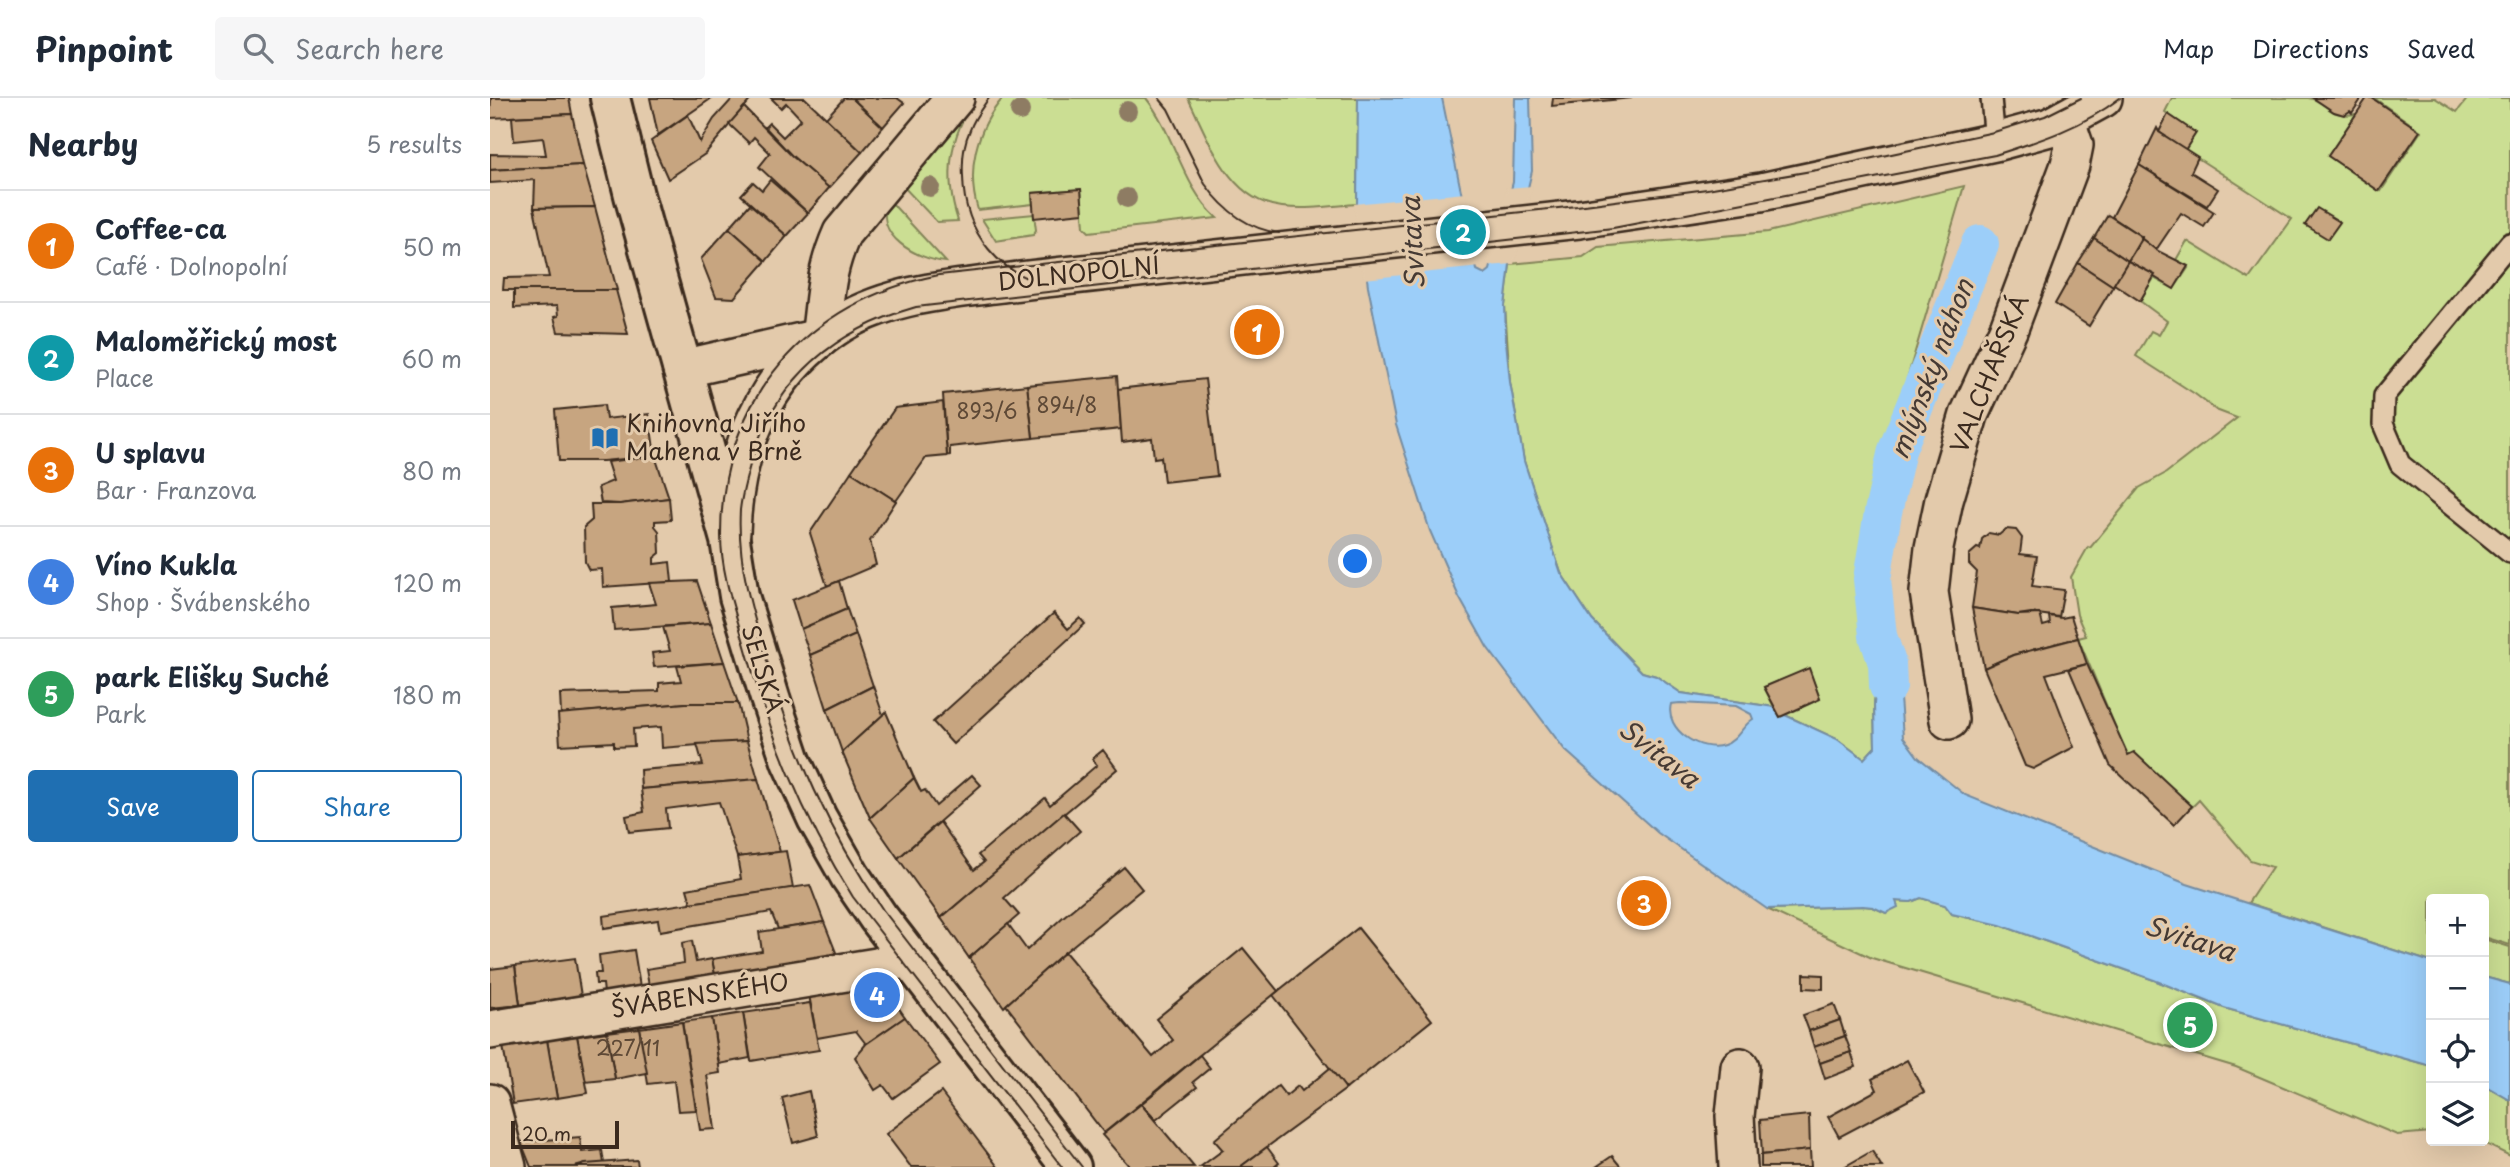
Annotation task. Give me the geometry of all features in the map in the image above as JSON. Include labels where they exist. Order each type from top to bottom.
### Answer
[{"type":"main road","name":"SELSKÁ","points":[[610,98],[730,540],[739,596],[770,698],[803,789],[850,876],[908,957],[1071,1167]]},
{"type":"street","points":[[820,338],[825,284],[831,258],[842,233],[955,98]]},
{"type":"street","points":[[1995,142],[2050,127],[2103,98]]},
{"type":"street","name":"VALCHAŘSKÁ","points":[[1949,720],[1929,592],[1934,548],[1944,499],[1969,415],[2009,328],[2070,165],[2074,145],[2065,119]]},
{"type":"street","name":"DOLNOPOLNÍ","points":[[730,540],[735,481],[747,438],[774,387],[788,369],[820,338],[871,308],[924,293],[1579,219],[1761,192],[1995,142]]},
{"type":"street","name":"DOLNOPOLNÍ","points":[[682,369],[820,338]]},
{"type":"street","name":"ŠVÁBENSKÉHO","points":[[490,1030],[877,967],[908,957]]},
{"type":"street","points":[[1738,1167],[1735,1116],[1740,1067]]},
{"type":"street","points":[[490,1103],[507,1167]]},
{"type":"lane","points":[[1991,98],[1995,142]]},
{"type":"lane","points":[[2510,243],[2384,396],[2383,424],[2400,464],[2510,553]]},
{"type":"green space","points":[[973,98],[975,99],[959,128],[950,174],[958,221],[937,222],[900,183]]},
{"type":"green space","points":[[1003,98],[1146,98],[1156,112],[1195,191],[1217,218],[1089,232],[1084,227],[1081,189],[1032,193],[1033,204],[978,210],[973,180],[976,151],[986,123]]},
{"type":"green space","points":[[1188,98],[1358,98],[1357,204],[1311,208],[1282,207],[1263,202],[1247,193],[1223,166]]},
{"type":"green space","points":[[2172,98],[2308,98],[2339,114],[2356,114],[2328,156],[2381,191],[2421,131],[2374,98],[2435,98],[2457,112],[2468,98],[2510,98],[2510,945],[2489,939],[2489,894],[2426,894],[2426,960],[2248,903],[2272,867],[2250,860],[2199,800],[2191,808],[2134,755],[2128,757],[2078,638],[2086,636],[2077,615],[2071,577],[2088,547],[2090,548],[2139,488],[2166,473],[2237,418],[2216,410],[2136,356],[2151,331],[2159,335],[2167,321],[2140,301],[2154,278],[2174,289],[2188,268],[2176,260],[2187,241],[2249,279],[2292,219],[2185,150],[2195,133],[2165,112]]},
{"type":"green space","points":[[1964,186],[1878,477],[1857,579],[1878,663],[1874,704],[1875,747],[1864,759],[1837,739],[1785,715],[1820,699],[1809,669],[1764,687],[1774,707],[1681,693],[1656,676],[1642,672],[1592,620],[1561,573],[1524,461],[1510,382],[1505,306],[1510,264],[1583,257],[1598,247],[1768,232]]},
{"type":"green space","points":[[889,200],[946,262],[923,256],[900,243],[886,224],[885,213]]},
{"type":"green space","points":[[1034,214],[1036,230],[1033,235],[996,241],[982,219]]},
{"type":"green space","points":[[1921,898],[1945,905],[1952,914],[2000,925],[2224,1008],[2426,1065],[2426,1132],[2397,1135],[2236,1067],[1872,958],[1767,909],[1863,906],[1886,913],[1896,901],[1911,902]]},
{"type":"green space","points":[[2489,941],[2510,947],[2510,984],[2489,978]]},
{"type":"green space","points":[[2489,1088],[2510,1100],[2510,1156],[2489,1146]]},
{"type":"water","name":"Svitava","points":[[1358,98],[1442,98],[1477,270],[1485,274],[1490,270],[1513,182],[1515,98],[1530,98],[1532,171],[1510,264],[1505,306],[1510,382],[1524,461],[1561,573],[1592,620],[1642,672],[1656,676],[1681,693],[1774,707],[1780,717],[1785,715],[1837,739],[1864,759],[1875,747],[1874,704],[1878,664],[1870,638],[1887,635],[1897,659],[1903,737],[1918,757],[1965,795],[2187,884],[2426,960],[2426,1065],[2224,1008],[2000,925],[1952,914],[1945,905],[1921,898],[1911,902],[1896,901],[1898,907],[1886,913],[1863,906],[1767,909],[1658,833],[1565,750],[1487,647],[1459,597],[1430,531],[1396,425],[1368,286],[1357,204]],"holes":[[[1680,703],[1736,706],[1751,714],[1753,719],[1732,740],[1715,747],[1705,746],[1686,737],[1679,731],[1670,714],[1671,704]]]},
{"type":"water","points":[[2489,978],[2510,984],[2510,1100],[2489,1088]]},
{"type":"pier","points":[[1532,186],[1514,264],[1487,266],[1507,188]]},
{"type":"pier","points":[[1465,193],[1480,267],[1364,279],[1354,204]]},
{"type":"building","points":[[491,98],[569,98],[572,114],[490,118]]},
{"type":"building","points":[[650,98],[712,98],[658,135]]},
{"type":"building","points":[[733,98],[752,98],[705,154],[668,179],[651,141],[688,115],[700,142],[714,119]]},
{"type":"building","points":[[771,98],[805,98],[862,152],[829,188],[792,156],[765,127],[769,123],[783,137],[801,119],[786,103],[781,108]]},
{"type":"building","points":[[844,98],[852,98],[883,127],[862,152],[826,118]]},
{"type":"building","points":[[852,98],[897,98],[904,103],[883,127]]},
{"type":"building","points":[[1553,98],[1632,98],[1552,106]]},
{"type":"building","points":[[2313,98],[2362,98],[2352,113],[2350,111],[2344,115],[2334,112]]},
{"type":"building","points":[[2367,98],[2372,98],[2420,131],[2379,191],[2328,156]]},
{"type":"building","points":[[744,107],[792,156],[829,188],[808,213],[759,167],[770,153],[754,137],[749,143],[729,124]]},
{"type":"building","points":[[572,114],[583,165],[490,170],[490,154],[546,155],[543,138],[514,141],[512,117]]},
{"type":"building","points":[[2168,114],[2196,133],[2185,150],[2159,132]]},
{"type":"building","points":[[2157,128],[2159,132],[2198,157],[2191,172],[2218,189],[2207,206],[2139,165]]},
{"type":"building","points":[[583,165],[595,207],[534,208],[535,180],[490,183],[490,170]]},
{"type":"building","points":[[2139,165],[2214,212],[2204,227],[2181,213],[2156,250],[2112,217]]},
{"type":"building","points":[[770,180],[808,213],[787,236],[741,195],[753,182],[762,190]]},
{"type":"building","points":[[1081,189],[1083,213],[1034,218],[1032,193]]},
{"type":"building","points":[[750,204],[787,236],[766,261],[729,228]]},
{"type":"building","points":[[595,207],[617,290],[503,290],[504,278],[549,277],[534,208]]},
{"type":"building","points":[[2317,208],[2340,222],[2328,239],[2305,225]]},
{"type":"building","points":[[2108,215],[2142,237],[2128,261],[2094,238]]},
{"type":"building","points":[[729,228],[766,261],[734,298],[716,297],[701,259]]},
{"type":"building","points":[[2094,238],[2128,261],[2113,286],[2078,263]]},
{"type":"building","points":[[2142,239],[2156,250],[2188,266],[2174,289],[2128,261]]},
{"type":"building","points":[[2128,261],[2155,275],[2140,301],[2114,284]]},
{"type":"building","points":[[2078,263],[2113,286],[2089,326],[2055,304]]},
{"type":"building","points":[[514,290],[616,290],[628,334],[558,332],[554,317],[558,316],[557,306],[514,308]]},
{"type":"building","points":[[1117,376],[1121,429],[1033,438],[1027,385]]},
{"type":"building","points":[[1205,379],[1217,476],[1164,482],[1161,457],[1154,458],[1152,438],[1122,442],[1118,389]]},
{"type":"building","points":[[1027,385],[1033,438],[950,447],[950,455],[947,456],[943,394]]},
{"type":"building","points":[[943,402],[947,456],[926,458],[896,501],[851,472],[895,408]]},
{"type":"building","name":"Knihovna Jiřího Mahena v Brně","points":[[604,405],[606,419],[649,414],[655,456],[603,461],[559,461],[555,410]]},
{"type":"building","points":[[655,456],[669,498],[620,504],[601,503],[598,487],[613,481],[607,462]]},
{"type":"building","points":[[851,472],[896,501],[870,541],[876,565],[827,586],[810,533]]},
{"type":"building","points":[[669,498],[671,520],[655,521],[659,531],[660,553],[654,558],[654,564],[670,562],[672,582],[603,587],[602,569],[589,570],[585,562],[584,527],[592,520],[591,504],[620,504]]},
{"type":"building","points":[[2006,529],[2016,530],[2022,538],[2020,554],[2037,556],[2032,586],[2064,590],[2059,617],[2031,613],[2018,615],[1972,608],[1977,572],[1969,564],[1969,555],[1977,548],[1980,549],[1982,539],[1989,533],[1999,535]]},
{"type":"building","points":[[697,581],[711,623],[614,630],[612,608],[656,604],[649,583]]},
{"type":"building","points":[[839,581],[847,609],[801,629],[792,600]]},
{"type":"building","points":[[1972,608],[2018,615],[2040,614],[2043,626],[2050,624],[2049,616],[2071,616],[2078,638],[2013,655],[1984,668]]},
{"type":"building","points":[[847,609],[856,635],[810,655],[801,629]]},
{"type":"building","points":[[1054,613],[1068,629],[1080,618],[1085,624],[953,744],[933,722]]},
{"type":"building","points":[[711,623],[724,662],[654,667],[652,653],[670,651],[663,627]]},
{"type":"building","points":[[856,635],[873,686],[827,709],[810,655]]},
{"type":"building","points":[[2078,638],[2087,664],[2046,674],[2074,747],[2033,769],[2025,766],[1984,668],[2013,655]]},
{"type":"building","points":[[724,662],[738,703],[686,703],[561,714],[560,694],[659,691],[659,683],[681,681],[677,666]]},
{"type":"building","points":[[2087,664],[2128,755],[2134,752],[2192,806],[2174,825],[2110,765],[2069,669]]},
{"type":"building","points":[[1809,668],[1820,699],[1780,717],[1764,687]]},
{"type":"building","points":[[873,686],[883,715],[842,752],[827,709]]},
{"type":"building","points":[[686,703],[738,703],[747,741],[662,748],[661,727],[633,729],[634,746],[614,747],[614,742],[560,745],[558,714]]},
{"type":"building","points":[[886,712],[914,778],[870,818],[842,752]]},
{"type":"building","points":[[747,741],[758,779],[641,789],[640,770],[703,765],[697,744]]},
{"type":"building","points":[[1103,750],[1117,769],[941,918],[898,858],[940,822],[974,870],[984,862],[978,855],[1045,798],[1050,805],[1097,765],[1092,759]]},
{"type":"building","points":[[972,775],[981,785],[898,858],[870,818],[914,778],[921,792],[925,790],[936,806]]},
{"type":"building","points":[[758,779],[780,852],[737,857],[719,802],[666,809],[668,828],[629,832],[626,816],[644,812],[641,789]]},
{"type":"building","points":[[1064,813],[1080,831],[1004,898],[1019,915],[969,958],[941,918]]},
{"type":"building","points":[[786,851],[793,888],[691,903],[687,889],[741,879],[737,857]]},
{"type":"building","points":[[1124,867],[1142,889],[1065,952],[1004,1007],[969,958],[1008,924],[1027,950]]},
{"type":"building","points":[[810,885],[824,922],[778,929],[771,912],[660,931],[658,920],[604,928],[603,916]]},
{"type":"building","points":[[824,922],[837,955],[833,963],[716,981],[712,959],[762,951],[759,932]]},
{"type":"building","points":[[1358,928],[1432,1020],[1346,1089],[1273,995]]},
{"type":"building","points":[[692,941],[696,962],[712,959],[716,981],[649,986],[646,969],[684,963],[682,943]]},
{"type":"building","points":[[1243,948],[1278,991],[1104,1133],[1006,1005],[1065,952],[1153,1057],[1173,1040],[1156,1019]]},
{"type":"building","points":[[634,950],[640,987],[604,993],[603,984],[596,984],[595,973],[601,973],[599,955]]},
{"type":"building","points":[[575,958],[581,996],[520,1005],[515,966]]},
{"type":"building","points":[[515,966],[520,1005],[490,1008],[490,969]]},
{"type":"building","points":[[1804,974],[1823,975],[1823,989],[1804,988]]},
{"type":"building","points":[[881,983],[905,1017],[866,1044],[856,1031],[817,1038],[809,995]]},
{"type":"building","points":[[810,1003],[819,1050],[751,1061],[743,1013]]},
{"type":"building","points":[[1834,1004],[1840,1020],[1809,1031],[1803,1015]]},
{"type":"building","points":[[743,1013],[750,1058],[719,1064],[712,1018]]},
{"type":"building","points":[[905,1017],[940,1064],[893,1098],[883,1085],[875,1090],[855,1057],[866,1044]]},
{"type":"building","points":[[712,1018],[720,1073],[707,1075],[715,1129],[700,1130],[682,1022]]},
{"type":"building","points":[[1840,1020],[1845,1036],[1814,1047],[1809,1031]]},
{"type":"building","points":[[682,1022],[696,1110],[678,1111],[674,1081],[648,1084],[639,1028]]},
{"type":"building","points":[[639,1028],[647,1073],[615,1079],[607,1032]]},
{"type":"building","points":[[607,1032],[615,1079],[585,1082],[577,1036]]},
{"type":"building","points":[[577,1036],[588,1093],[557,1098],[547,1040]]},
{"type":"building","points":[[1845,1036],[1851,1052],[1820,1063],[1814,1047]]},
{"type":"building","points":[[547,1040],[557,1098],[513,1104],[503,1046]]},
{"type":"building","points":[[1851,1052],[1856,1067],[1825,1079],[1820,1063]]},
{"type":"building","points":[[1200,1055],[1210,1068],[1193,1082],[1197,1087],[1156,1120],[1141,1104]]},
{"type":"building","points":[[1907,1060],[1924,1092],[1839,1137],[1828,1117],[1877,1090],[1872,1079]]},
{"type":"building","points":[[1330,1068],[1346,1089],[1240,1167],[1200,1167],[1223,1150],[1214,1140],[1278,1086],[1286,1096],[1298,1086],[1302,1091]]},
{"type":"building","points":[[809,1091],[818,1136],[793,1143],[782,1098]]},
{"type":"building","points":[[941,1092],[998,1167],[911,1167],[886,1134]]},
{"type":"building","points":[[1141,1104],[1194,1167],[1130,1167],[1102,1135]]},
{"type":"building","points":[[1809,1115],[1810,1150],[1762,1155],[1760,1120]]},
{"type":"building","points":[[580,1137],[582,1152],[602,1150],[604,1163],[575,1167],[531,1167],[521,1142]]},
{"type":"building","points":[[1267,1147],[1279,1163],[1274,1167],[1240,1167]]},
{"type":"building","points":[[1810,1150],[1811,1167],[1761,1167],[1761,1155]]},
{"type":"building","points":[[1872,1151],[1882,1167],[1844,1167]]},
{"type":"building","points":[[1612,1156],[1621,1167],[1596,1167]]},
{"type":"building","points":[[637,1160],[638,1167],[575,1167],[585,1164]]},
{"type":"waterway","name":"mlýnský náhon","points":[[1888,686],[1887,663],[1878,636],[1872,579],[1883,512],[1897,450],[1980,244]]},
{"type":"tram line","points":[[989,98],[974,121],[964,147],[963,177],[970,216],[988,249],[1001,262],[1034,281],[1054,286]]},
{"type":"tram line","points":[[1159,98],[1168,109],[1212,193],[1228,209],[1247,222],[1279,233]]},
{"type":"tram line","points":[[1062,1167],[853,897],[802,804],[764,707],[728,588],[721,536],[725,487],[736,441],[755,400],[780,364],[812,333],[849,307],[892,288],[939,275],[1577,206],[1707,189],[1817,170],[1994,132],[2045,116],[2081,98]]},
{"type":"tram line","points":[[1082,1167],[883,910],[829,820],[789,728],[751,605],[743,568],[740,510],[752,458],[763,429],[777,403],[813,361],[860,329],[916,307],[1613,228],[1995,155],[2076,125],[2120,98]]},
{"type":"place","name":"Maloměřický most","points":[[1463,232]]},
{"type":"place","name":"Coffee-ca","points":[[1257,332]]},
{"type":"place","name":"Knihovna Jiřího Mahena v Brně","points":[[605,438]]},
{"type":"place","name":"U splavu","points":[[1644,903]]},
{"type":"place","name":"Víno Kukla","points":[[877,995]]},
{"type":"place","name":"park Elišky Suché","points":[[2190,1025]]}]
